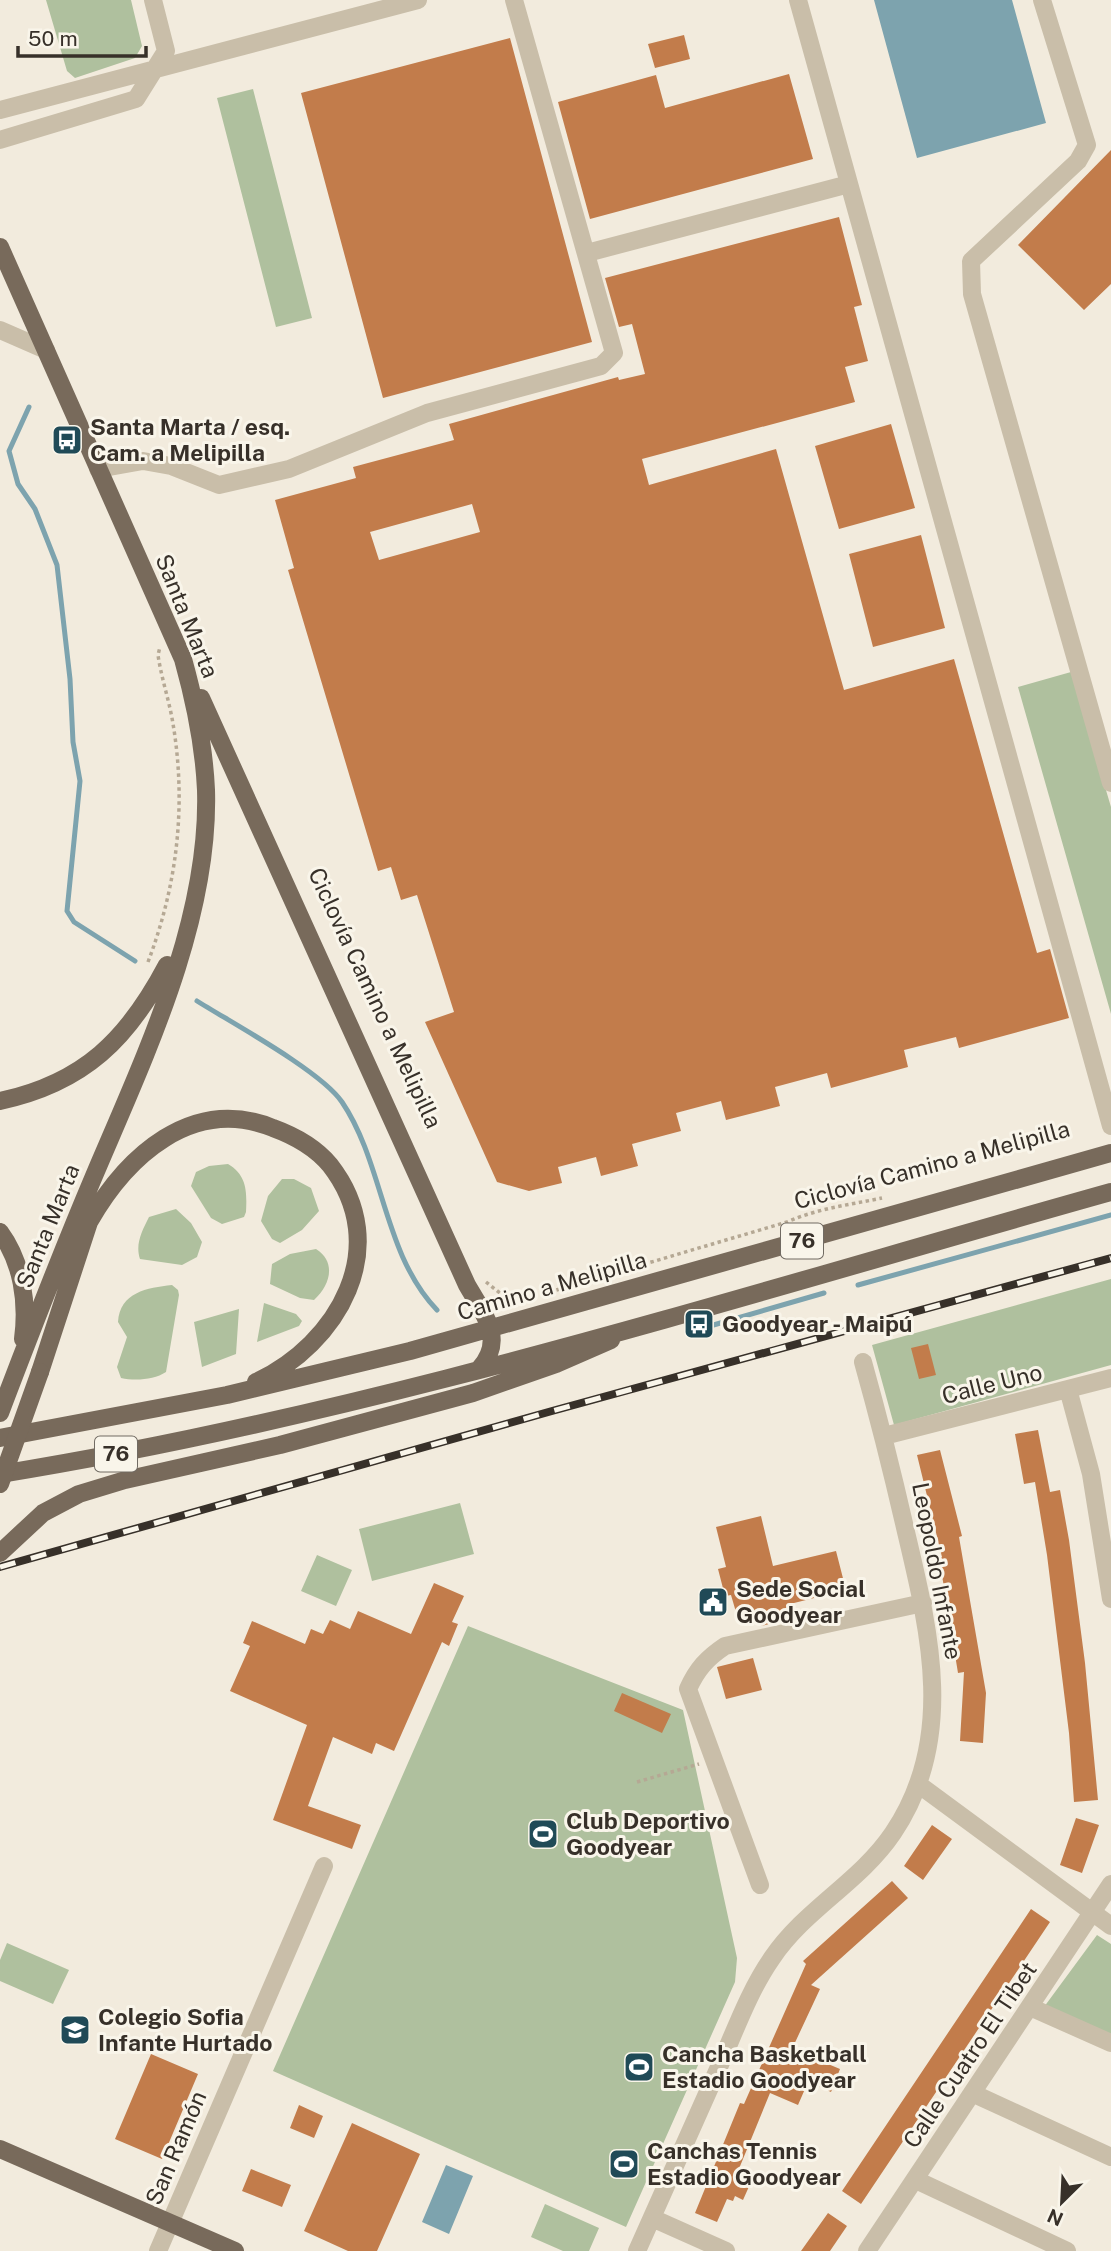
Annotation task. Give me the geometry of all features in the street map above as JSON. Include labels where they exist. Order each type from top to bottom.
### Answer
[{"type":"main road","name":"Santa Marta","points":[[1,254],[183,659],[197,716],[206,792],[203,846],[189,917],[154,1029],[17,1369]]},
{"type":"main road","points":[[183,659],[467,1285],[492,1329],[492,1350],[480,1368]]},
{"type":"main road","points":[[0,1101],[60,1082],[109,1049],[147,1001],[189,917]]},
{"type":"main road","points":[[89,1222],[110,1187],[145,1150],[173,1132],[205,1121],[228,1119],[265,1124],[305,1143],[331,1166],[347,1194],[357,1232],[356,1262],[348,1294],[321,1334],[295,1359],[227,1395]]},
{"type":"main road","name":"Santa Marta","points":[[0,1484],[89,1222],[109,1141]]},
{"type":"main road","name":"Camino a Melipilla","points":[[0,1438],[227,1395],[492,1329],[1111,1153]]},
{"type":"main road","name":"76","points":[[0,1474],[231,1432],[642,1324],[1111,1192]]},
{"type":"main road","points":[[0,1232],[18,1266],[24,1296],[24,1333],[17,1369],[0,1413]]},
{"type":"main road","points":[[0,1553],[28,1525],[54,1505],[79,1493],[125,1480],[280,1446],[473,1394],[599,1347],[642,1324]]},
{"type":"main road","points":[[0,2149],[235,2251]]},
{"type":"street","points":[[0,140],[135,99],[166,51],[153,0]]},
{"type":"street","points":[[0,110],[418,0]]},
{"type":"street","points":[[98,469],[143,461],[171,466],[219,485],[289,469],[427,413],[601,366],[614,352],[513,0]]},
{"type":"street","points":[[798,0],[1111,1126]]},
{"type":"street","points":[[1042,0],[1087,145],[1078,161],[971,261],[972,294],[1111,783]]},
{"type":"street","points":[[587,253],[849,184]]},
{"type":"street","points":[[0,330],[46,350]]},
{"type":"street","name":"Leopoldo Infante","points":[[637,2251],[761,1974],[801,1922],[879,1851],[902,1819],[918,1784],[930,1742],[934,1698],[923,1603],[884,1436],[863,1363]]},
{"type":"street","name":"Calle Uno","points":[[884,1436],[1111,1378]]},
{"type":"street","points":[[1068,1389],[1091,1474],[1111,1599]]},
{"type":"street","points":[[760,1885],[688,1689],[707,1658],[725,1646],[923,1603]]},
{"type":"street","points":[[918,1784],[1111,1926]]},
{"type":"street","name":"San Ramón","points":[[158,2251],[324,1866]]},
{"type":"street","name":"Calle Cuatro El Tibet","points":[[867,2251],[1111,1884]]},
{"type":"street","points":[[1030,2007],[1111,2043]]},
{"type":"street","points":[[972,2093],[1111,2157]]},
{"type":"street","points":[[916,2180],[1067,2251]]},
{"type":"street","points":[[652,2218],[726,2251]]},
{"type":"path","points":[[145,967],[169,900],[177,844],[177,755],[158,655],[161,647],[175,640]]},
{"type":"path","name":"Ciclovía Camino a Melipilla","points":[[483,1277],[493,1289],[505,1297],[527,1298],[787,1222],[806,1213],[847,1202],[885,1198]]},
{"type":"path","points":[[636,1783],[714,1760]]},
{"type":"green space","points":[[46,0],[131,0],[142,46],[135,58],[75,78],[67,71]]},
{"type":"green space","points":[[253,89],[312,318],[276,327],[217,98]]},
{"type":"green space","points":[[1071,672],[1111,807],[1111,1014],[1018,687]]},
{"type":"green space","points":[[228,1164],[242,1179],[246,1191],[246,1212],[244,1217],[222,1224],[211,1218],[191,1186],[196,1172],[209,1166]]},
{"type":"green space","points":[[282,1179],[294,1179],[311,1188],[319,1211],[302,1230],[280,1243],[272,1239],[261,1221],[268,1196]]},
{"type":"green space","points":[[176,1209],[191,1223],[202,1242],[197,1257],[182,1265],[140,1259],[139,1243],[149,1217]]},
{"type":"green space","points":[[316,1249],[327,1260],[329,1274],[324,1288],[314,1300],[300,1298],[270,1284],[272,1264],[290,1254]]},
{"type":"green space","points":[[1111,1279],[1111,1365],[894,1425],[872,1345]]},
{"type":"green space","points":[[172,1285],[179,1295],[166,1372],[144,1379],[121,1378],[117,1367],[127,1337],[118,1322],[124,1304],[136,1293]]},
{"type":"green space","points":[[264,1303],[296,1314],[302,1321],[299,1326],[257,1342]]},
{"type":"green space","points":[[239,1309],[236,1354],[202,1367],[194,1322]]},
{"type":"green space","points":[[460,1503],[474,1554],[372,1581],[359,1529]]},
{"type":"green space","points":[[317,1555],[352,1570],[336,1606],[301,1591]]},
{"type":"green space","name":"Club Deportivo Goodyear","points":[[468,1626],[683,1710],[737,1958],[735,1982],[626,2227],[273,2071]]},
{"type":"green space","points":[[1097,1935],[1111,1944],[1111,2035],[1044,2007]]},
{"type":"green space","points":[[7,1943],[69,1970],[53,2004],[0,1981],[0,1960]]},
{"type":"green space","points":[[545,2204],[599,2228],[589,2251],[563,2251],[531,2237]]},
{"type":"water","points":[[874,0],[1012,0],[1046,123],[917,158]]},
{"type":"water","points":[[446,2165],[473,2176],[449,2234],[422,2222]]},
{"type":"building","points":[[684,35],[690,59],[655,68],[648,44]]},
{"type":"building","points":[[510,38],[592,342],[383,398],[301,93]]},
{"type":"building","points":[[789,74],[813,159],[590,219],[558,102],[656,75],[665,108]]},
{"type":"building","points":[[1111,150],[1111,284],[1084,310],[1018,245]]},
{"type":"building","points":[[839,217],[862,305],[854,307],[868,361],[845,367],[855,402],[642,459],[649,485],[776,449],[844,690],[954,659],[1037,953],[1050,949],[1069,1018],[959,1048],[956,1037],[904,1050],[908,1067],[831,1088],[827,1073],[775,1087],[780,1106],[726,1120],[721,1101],[676,1113],[681,1131],[632,1144],[638,1166],[601,1176],[596,1157],[558,1167],[562,1183],[529,1191],[497,1182],[425,1022],[454,1012],[417,895],[401,900],[391,867],[378,871],[288,570],[294,568],[275,500],[356,478],[353,467],[454,440],[449,424],[618,377],[619,380],[645,374],[632,324],[619,327],[605,278]],"holes":[[[472,504],[480,532],[379,560],[370,532]]]},
{"type":"building","points":[[891,424],[915,508],[839,529],[815,446]]},
{"type":"building","points":[[921,535],[945,628],[873,647],[849,554]]},
{"type":"building","points":[[928,1344],[936,1375],[919,1379],[911,1348]]},
{"type":"building","points":[[1038,1430],[1050,1492],[1060,1490],[1069,1540],[1085,1663],[1098,1800],[1074,1802],[1069,1733],[1047,1555],[1035,1482],[1024,1484],[1015,1434]]},
{"type":"building","points":[[940,1450],[962,1536],[959,1537],[986,1693],[983,1743],[960,1741],[964,1672],[958,1673],[939,1557],[942,1557],[917,1455]]},
{"type":"building","points":[[761,1516],[773,1566],[836,1551],[846,1590],[786,1605],[790,1619],[761,1626],[758,1614],[738,1619],[731,1595],[725,1596],[718,1569],[726,1567],[716,1527]]},
{"type":"building","points":[[434,1583],[464,1596],[452,1622],[458,1624],[449,1646],[442,1642],[394,1751],[376,1743],[372,1754],[333,1737],[308,1806],[361,1825],[352,1849],[273,1820],[307,1725],[230,1691],[250,1646],[243,1643],[252,1621],[305,1644],[311,1629],[323,1634],[330,1620],[350,1629],[358,1611],[411,1634]]},
{"type":"building","points":[[753,1658],[762,1690],[726,1699],[717,1667]]},
{"type":"building","points":[[622,1693],[671,1714],[662,1733],[614,1711]]},
{"type":"building","points":[[1076,1818],[1099,1825],[1082,1873],[1060,1865]]},
{"type":"building","points":[[932,1825],[952,1839],[923,1880],[904,1866]]},
{"type":"building","points":[[892,1881],[908,1898],[811,1985],[820,1989],[792,2049],[840,2069],[831,2092],[808,2082],[798,2105],[770,2093],[736,2176],[751,2182],[743,2200],[735,2196],[733,2201],[727,2199],[717,2222],[695,2213],[740,2103],[744,2104],[806,1964],[803,1961]]},
{"type":"building","points":[[1031,1909],[1050,1922],[861,2204],[842,2191]]},
{"type":"building","points":[[151,2054],[198,2074],[162,2159],[115,2139]]},
{"type":"building","points":[[299,2105],[323,2116],[314,2138],[290,2128]]},
{"type":"building","points":[[352,2123],[420,2154],[377,2251],[348,2251],[304,2231]]},
{"type":"building","points":[[251,2169],[291,2185],[282,2207],[242,2191]]},
{"type":"building","points":[[828,2213],[847,2226],[830,2251],[801,2251]]},
{"type":"waterway","points":[[29,407],[9,451],[18,484],[35,509],[57,565],[70,679],[73,742],[80,781],[67,911],[74,922],[135,961]]},
{"type":"waterway","points":[[197,1001],[296,1062],[342,1102],[367,1153],[405,1263],[419,1288],[437,1310]]},
{"type":"waterway","points":[[858,1285],[1111,1215]]},
{"type":"waterway","points":[[710,1326],[824,1293]]},
{"type":"railway","points":[[0,1567],[552,1411],[1111,1258]]},
{"type":"place","name":"Santa Marta / esq. Cam. a Melipilla","points":[[67,440]]},
{"type":"place","name":"Goodyear - Maipú","points":[[699,1324]]},
{"type":"place","name":"Sede Social Goodyear","points":[[713,1602]]},
{"type":"place","name":"Club Deportivo Goodyear","points":[[543,1834]]},
{"type":"place","name":"Colegio Sofia Infante Hurtado","points":[[75,2030]]},
{"type":"place","name":"Cancha Basketball Estadio Goodyear","points":[[639,2067]]},
{"type":"place","name":"Canchas Tennis Estadio Goodyear","points":[[624,2164]]}]
